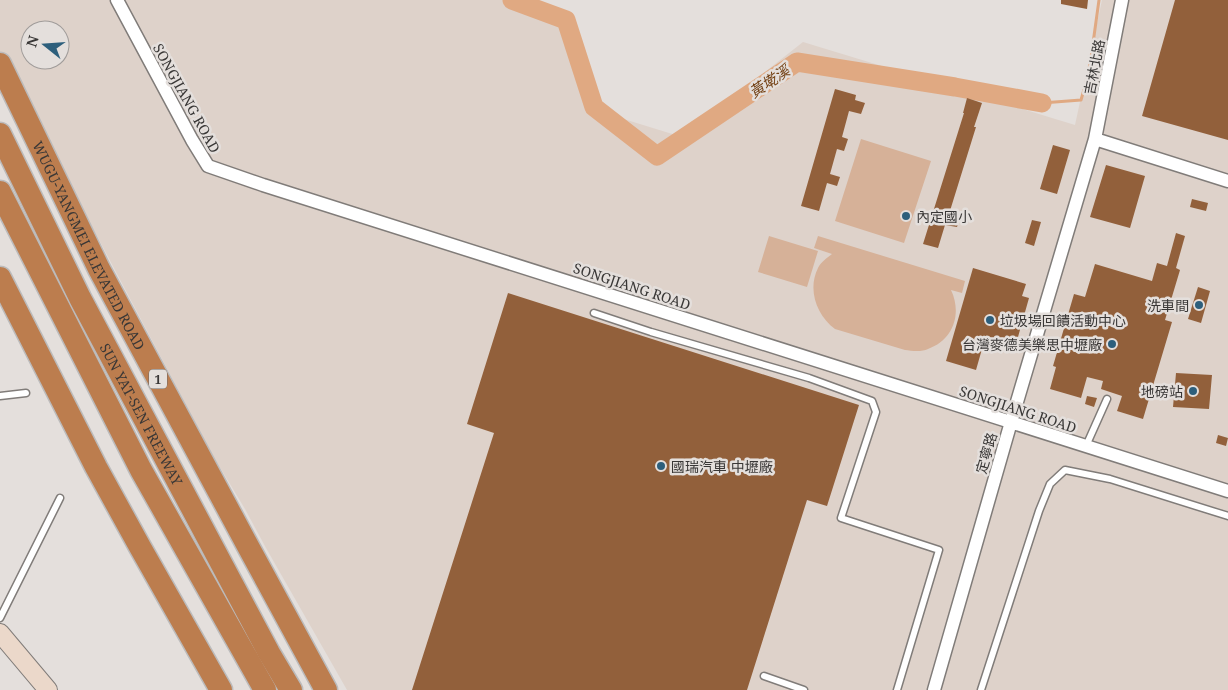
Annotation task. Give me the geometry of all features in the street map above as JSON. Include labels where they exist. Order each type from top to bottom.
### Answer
[{"type":"highway","name":"WUGU-YANGMEI ELEVATED ROAD","points":[[0,64],[104,278],[326,690]]},
{"type":"highway","name":"SUN YAT-SEN FREEWAY","points":[[0,134],[80,298],[269,653],[291,690]]},
{"type":"highway","name":"SUN YAT-SEN FREEWAY","points":[[0,192],[141,470],[265,690]]},
{"type":"highway","points":[[0,278],[96,466],[221,690]]},
{"type":"street","name":"SONGJIANG ROAD","points":[[117,0],[192,140],[208,166],[1228,491]]},
{"type":"street","name":"吉林北路","points":[[1095,139],[1122,0]]},
{"type":"street","points":[[0,81],[221,516],[318,690]]},
{"type":"street","name":"定寧路","points":[[934,690],[1095,139]]},
{"type":"street","points":[[1095,139],[1228,181]]},
{"type":"street","points":[[0,633],[48,690]]},
{"type":"lane","points":[[594,313],[651,332],[809,378],[872,401],[876,412],[841,518],[940,550],[897,690]]},
{"type":"lane","points":[[0,396],[26,393]]},
{"type":"lane","points":[[1086,446],[1106,399]]},
{"type":"lane","points":[[981,690],[1039,511],[1050,484],[1065,470],[1110,479],[1228,516]]},
{"type":"lane","points":[[0,618],[60,498]]},
{"type":"lane","points":[[764,676],[804,690]]},
{"type":"shaded area","points":[[0,0],[531,0],[552,8],[588,108],[682,137],[803,42],[1075,125],[1102,0],[1228,0],[1228,690],[347,690],[213,456],[0,52]]},
{"type":"shaded area","points":[[861,139],[931,161],[904,243],[835,221]]},
{"type":"shaded area","points":[[769,236],[818,251],[807,287],[758,272]]},
{"type":"shaded area","points":[[818,236],[965,281],[962,293],[951,290],[956,308],[950,332],[937,345],[926,350],[914,351],[835,329],[823,317],[814,294],[813,285],[818,268],[832,254],[814,248]]},
{"type":"building","points":[[1061,0],[1088,0],[1087,9],[1061,4]]},
{"type":"building","points":[[1175,0],[1228,0],[1228,140],[1142,116]]},
{"type":"building","points":[[835,89],[856,95],[855,100],[865,103],[861,114],[849,111],[842,137],[848,139],[844,151],[837,149],[830,174],[840,177],[837,186],[827,183],[819,211],[801,206]]},
{"type":"building","points":[[967,98],[982,103],[949,214],[960,217],[957,227],[945,225],[938,248],[923,244]]},
{"type":"building","points":[[1053,145],[1070,150],[1057,194],[1040,189]]},
{"type":"building","points":[[1106,165],[1145,176],[1130,228],[1090,217]]},
{"type":"building","points":[[1192,199],[1208,203],[1206,211],[1190,207]]},
{"type":"building","points":[[1032,220],[1041,222],[1034,246],[1025,243]]},
{"type":"building","name":"台灣麥德美樂思中壢廠","points":[[1176,233],[1185,236],[1176,268],[1180,270],[1165,320],[1172,322],[1143,419],[1117,411],[1122,396],[1101,389],[1103,381],[1087,377],[1081,398],[1050,389],[1056,367],[1053,366],[1074,294],[1085,297],[1095,264],[1152,281],[1157,263],[1167,266]]},
{"type":"building","name":"垃圾場回饋活動中心","points":[[973,268],[1026,284],[1022,296],[1029,298],[1014,351],[984,342],[976,370],[946,361]]},
{"type":"building","name":"洗車間","points":[[1198,287],[1210,291],[1201,323],[1188,319]]},
{"type":"building","name":"國瑞汽車 中壢廠","points":[[508,293],[859,405],[827,506],[807,500],[747,690],[412,690],[494,433],[467,424]]},
{"type":"building","name":"地磅站","points":[[1176,373],[1212,375],[1209,409],[1173,407]]},
{"type":"building","points":[[1087,396],[1097,398],[1094,407],[1085,404]]},
{"type":"building","points":[[1218,435],[1228,438],[1226,446],[1216,443]]},
{"type":"waterway","name":"黃墘溪","points":[[512,0],[566,20],[594,107],[657,156],[797,62],[1042,103]]},
{"type":"waterway","name":"黃墘溪","points":[[1042,103],[1081,100],[1089,72],[1099,0]]},
{"type":"place","name":"內定國小","points":[[906,216]]},
{"type":"place","name":"洗車間","points":[[1199,305]]},
{"type":"place","name":"垃圾場回饋活動中心","points":[[990,320]]},
{"type":"place","name":"台灣麥德美樂思中壢廠","points":[[1112,344]]},
{"type":"place","name":"地磅站","points":[[1193,391]]},
{"type":"place","name":"國瑞汽車 中壢廠","points":[[661,466]]}]
